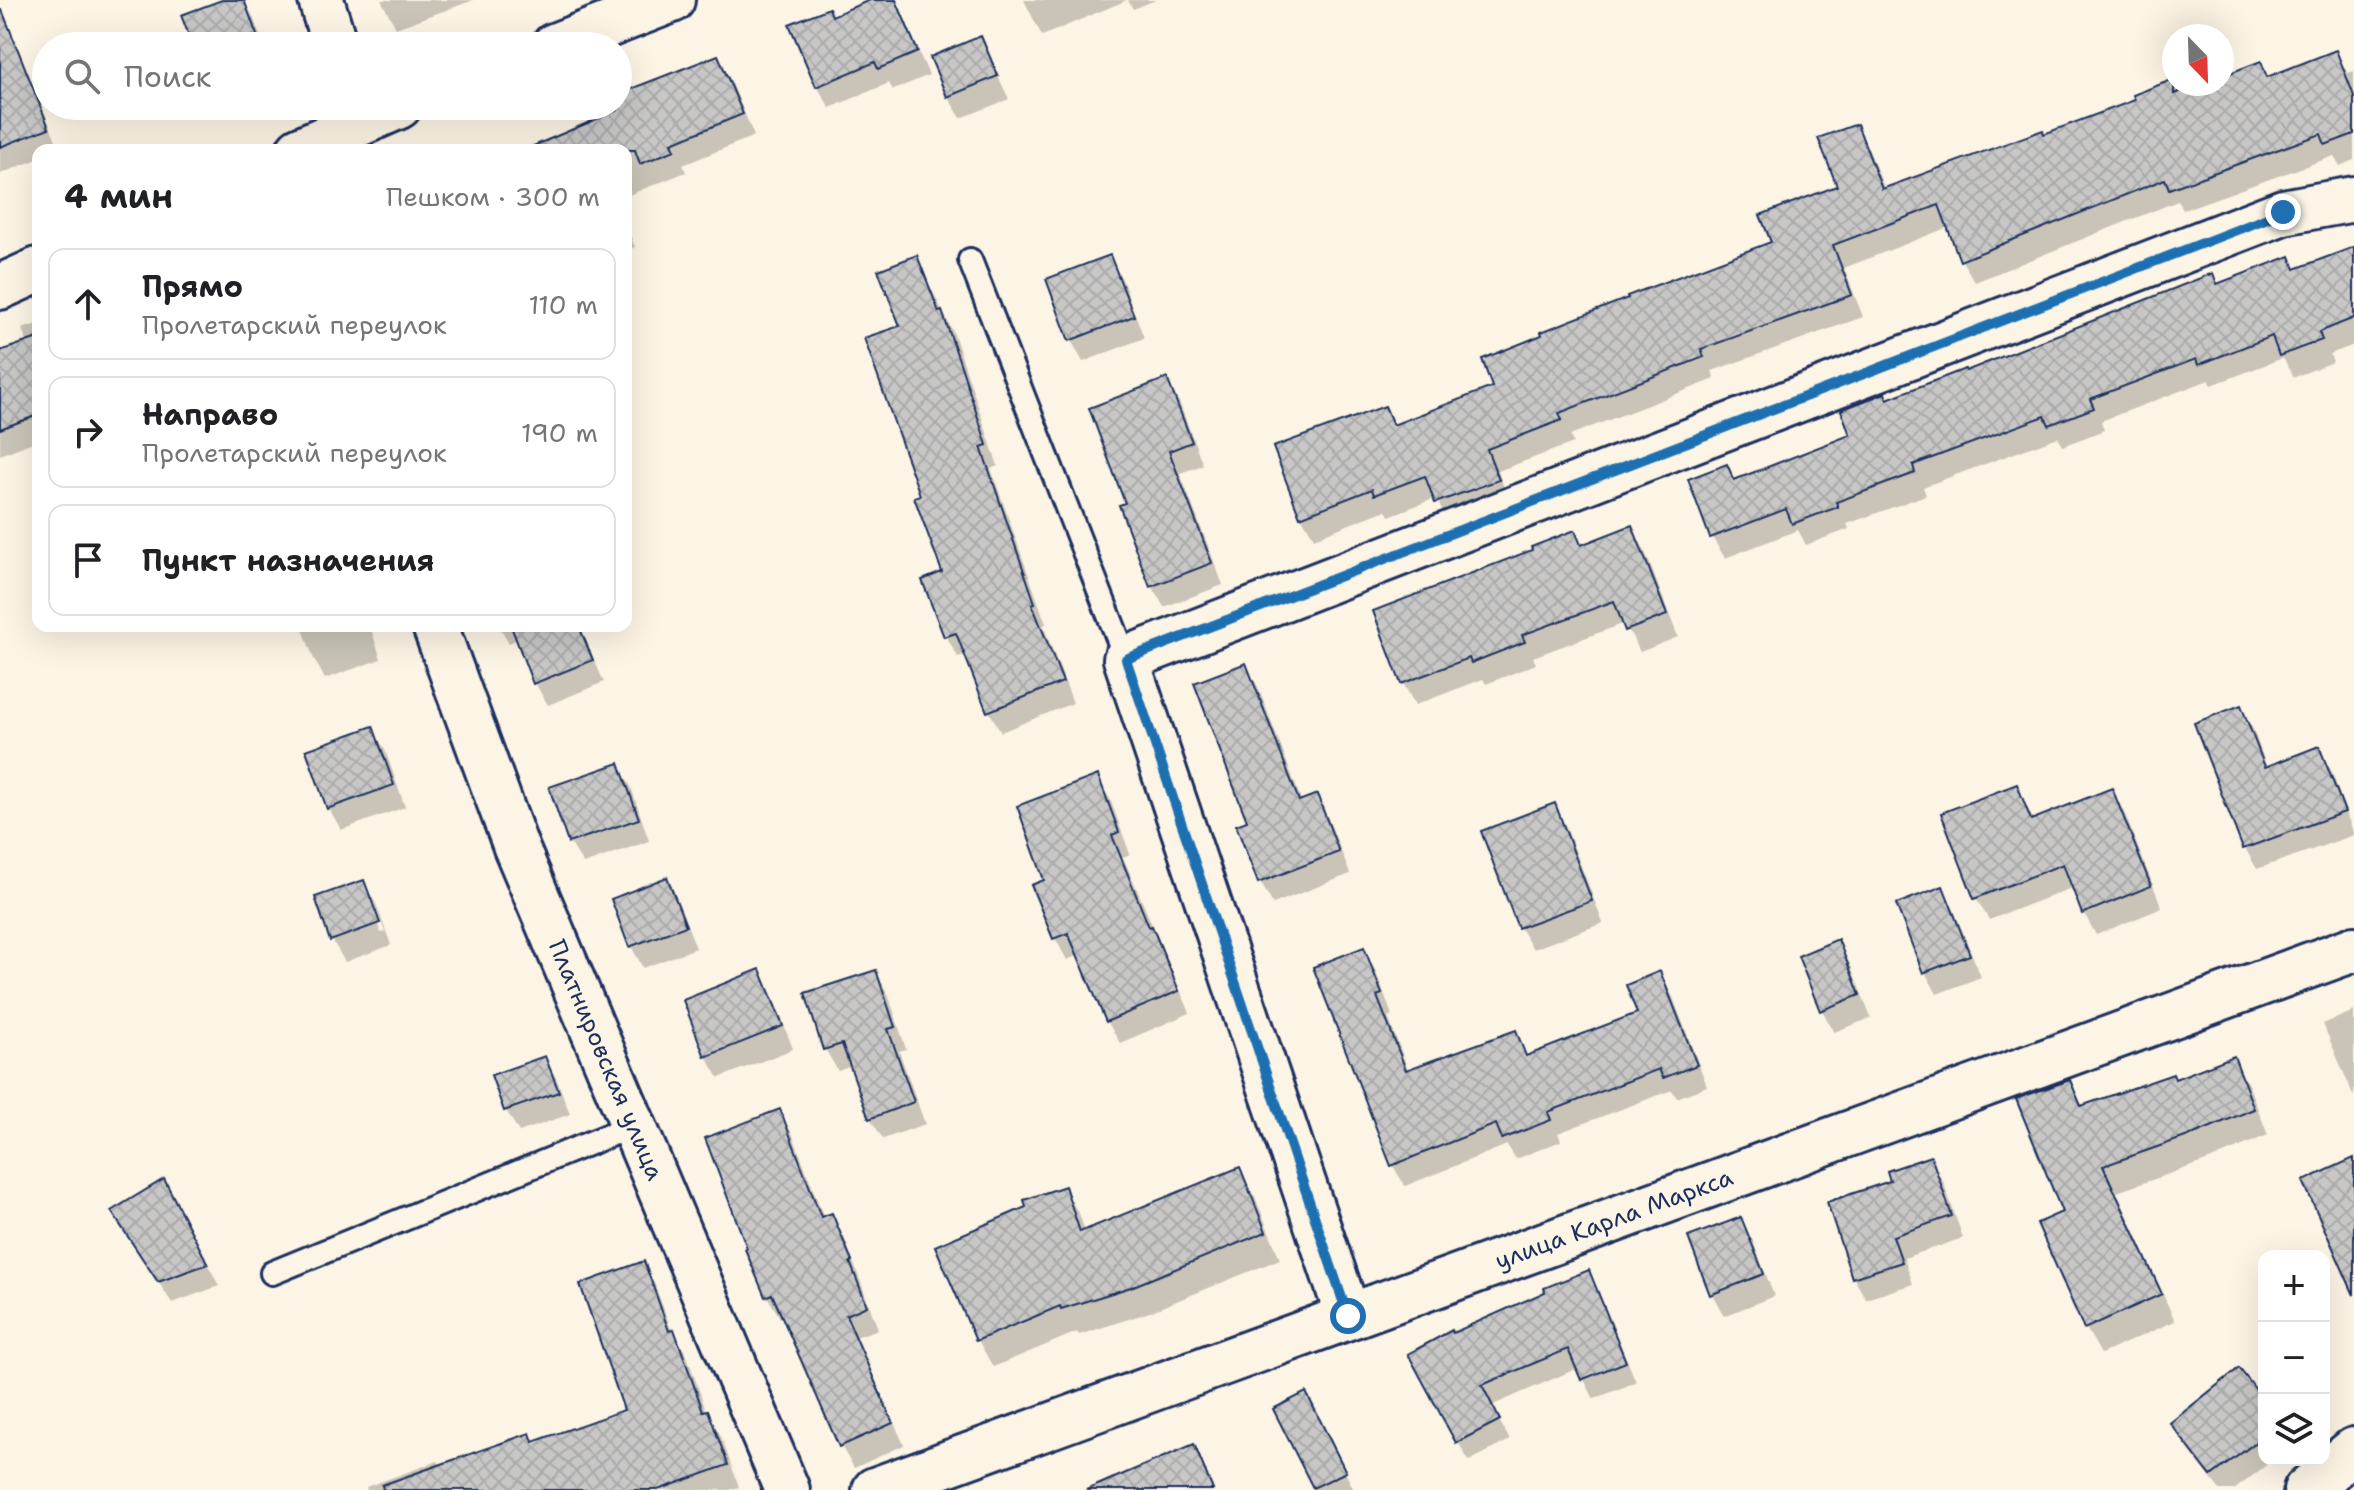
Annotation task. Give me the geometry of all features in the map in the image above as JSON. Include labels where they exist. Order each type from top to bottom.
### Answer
[{"type":"street","points":[[321,0],[331,32]]},
{"type":"street","points":[[590,32],[672,0]]},
{"type":"street","points":[[308,144],[346,120]]},
{"type":"street","points":[[1348,1316],[1126,659],[2283,212],[2354,199]]},
{"type":"street","points":[[0,287],[32,273]]},
{"type":"street","name":"Платнировская улица","points":[[437,632],[516,847],[787,1490]]},
{"type":"street","name":"улица Карла Маркса","points":[[875,1490],[2354,949]]},
{"type":"street","points":[[2306,1490],[2354,1450]]},
{"type":"lane","points":[[970,260],[1126,659]]},
{"type":"lane","points":[[272,1273],[634,1125]]},
{"type":"building","points":[[222,0],[244,0],[256,32],[188,32],[181,15]]},
{"type":"building","points":[[870,0],[896,0],[918,52],[878,69],[875,62],[816,87],[789,24],[829,8],[832,16]]},
{"type":"building","points":[[2,10],[32,85],[32,120],[46,120],[49,128],[0,147]]},
{"type":"building","points":[[981,36],[998,76],[947,97],[930,57]]},
{"type":"building","points":[[2336,50],[2354,96],[2354,134],[2325,145],[2321,134],[2169,189],[2165,179],[1960,261],[1939,205],[1833,245],[1852,295],[1701,349],[1704,357],[1559,413],[1562,420],[1487,449],[1499,480],[1435,503],[1425,476],[1374,495],[1372,489],[1300,517],[1273,447],[1385,406],[1393,425],[1492,387],[1482,359],[1627,296],[1771,242],[1760,215],[1837,186],[1818,138],[1857,124],[1882,189],[2135,100],[2133,95],[2162,84],[2162,96],[2234,96],[2234,71],[2261,61],[2267,77]]},
{"type":"building","points":[[718,55],[743,114],[672,143],[675,150],[640,164],[632,144],[538,144],[594,120],[632,120],[632,89]]},
{"type":"building","points":[[2354,247],[2354,318],[2319,332],[2322,340],[2279,356],[2272,336],[2198,365],[2196,359],[2090,399],[2094,408],[2049,425],[2045,416],[1913,465],[1915,473],[1836,502],[1838,507],[1792,524],[1786,509],[1710,538],[1688,479],[1727,464],[1734,480],[1850,435],[1841,410],[1885,393],[1887,399],[1966,371],[2213,273],[2217,284],[2290,256],[2295,269]]},
{"type":"building","points":[[917,255],[939,312],[942,311],[961,366],[987,445],[981,447],[1035,603],[1032,604],[1063,682],[987,712],[956,633],[944,637],[922,580],[942,572],[914,497],[920,495],[864,338],[900,326],[878,270]]},
{"type":"building","points":[[1110,255],[1134,316],[1069,341],[1046,279]]},
{"type":"building","points":[[32,340],[32,417],[0,429],[0,351]]},
{"type":"building","points":[[1167,378],[1192,442],[1169,451],[1212,563],[1150,587],[1119,505],[1125,503],[1089,408]]},
{"type":"building","points":[[1632,525],[1667,615],[1625,631],[1614,601],[1522,635],[1525,642],[1471,663],[1469,658],[1401,684],[1373,611],[1532,550],[1531,547],[1575,530],[1581,545]]},
{"type":"building","points":[[513,632],[581,632],[593,660],[533,684]]},
{"type":"building","points":[[1246,663],[1299,801],[1317,794],[1339,852],[1258,883],[1236,825],[1247,821],[1194,683]]},
{"type":"building","points":[[2241,705],[2265,767],[2319,746],[2345,812],[2243,849],[2194,723]]},
{"type":"building","points":[[373,726],[394,785],[327,809],[306,750]]},
{"type":"building","points":[[619,763],[639,819],[568,843],[549,787]]},
{"type":"building","points":[[1098,775],[1119,832],[1112,835],[1179,991],[1106,1022],[1068,933],[1053,939],[1031,885],[1044,880],[1017,806]]},
{"type":"building","points":[[2017,784],[2031,820],[2112,788],[2151,886],[2082,914],[2063,864],[1974,899],[1941,813]]},
{"type":"building","points":[[1555,803],[1592,901],[1518,928],[1481,831]]},
{"type":"building","points":[[667,877],[686,926],[629,947],[611,899]]},
{"type":"building","points":[[364,880],[380,923],[330,941],[315,897]]},
{"type":"building","points":[[1943,886],[1970,955],[1923,973],[1896,904]]},
{"type":"building","points":[[1838,939],[1860,995],[1820,1011],[1798,956]]},
{"type":"building","points":[[1364,947],[1382,994],[1377,996],[1406,1070],[1516,1030],[1526,1056],[1637,1013],[1626,985],[1660,971],[1697,1065],[1663,1078],[1659,1069],[1548,1112],[1551,1120],[1502,1139],[1496,1124],[1391,1166],[1313,967]]},
{"type":"building","points":[[760,969],[783,1026],[705,1057],[683,1000]]},
{"type":"building","points":[[876,970],[895,1027],[888,1029],[914,1102],[869,1119],[842,1044],[823,1050],[805,993]]},
{"type":"building","points":[[545,1056],[559,1092],[504,1111],[491,1075]]},
{"type":"building","points":[[2234,1056],[2254,1109],[2103,1166],[2162,1294],[2084,1329],[2037,1223],[2062,1212],[2016,1099],[2070,1080],[2081,1106],[2173,1074],[2175,1079]]},
{"type":"building","points":[[780,1109],[821,1217],[832,1213],[852,1261],[867,1306],[846,1315],[893,1423],[839,1447],[772,1294],[765,1297],[705,1138]]},
{"type":"building","points":[[1931,1156],[1952,1216],[1893,1236],[1902,1262],[1852,1278],[1827,1202],[1890,1181],[1887,1171]]},
{"type":"building","points":[[2354,1158],[2354,1295],[2303,1181]]},
{"type":"building","points":[[1240,1167],[1266,1232],[1131,1287],[1061,1309],[1060,1306],[976,1341],[935,1246],[1026,1207],[1024,1200],[1065,1186],[1080,1232]]},
{"type":"building","points":[[164,1179],[208,1264],[158,1282],[111,1211]]},
{"type":"building","points":[[1741,1217],[1764,1274],[1710,1295],[1688,1237]]},
{"type":"building","points":[[644,1261],[669,1331],[674,1329],[703,1411],[708,1410],[728,1465],[658,1490],[383,1490],[382,1485],[530,1433],[533,1442],[624,1410],[580,1284]]},
{"type":"building","points":[[1589,1270],[1626,1362],[1581,1380],[1568,1349],[1482,1385],[1500,1420],[1456,1443],[1408,1354],[1452,1330],[1453,1333],[1545,1292],[1544,1288]]},
{"type":"building","points":[[2239,1368],[2258,1392],[2258,1441],[2211,1476],[2170,1423]]},
{"type":"building","points":[[1306,1392],[1346,1472],[1313,1488],[1273,1409]]},
{"type":"building","points":[[1194,1444],[1213,1490],[1086,1490]]},
{"type":"route","points":[[1348,1316],[1126,659],[2283,212]]}]
